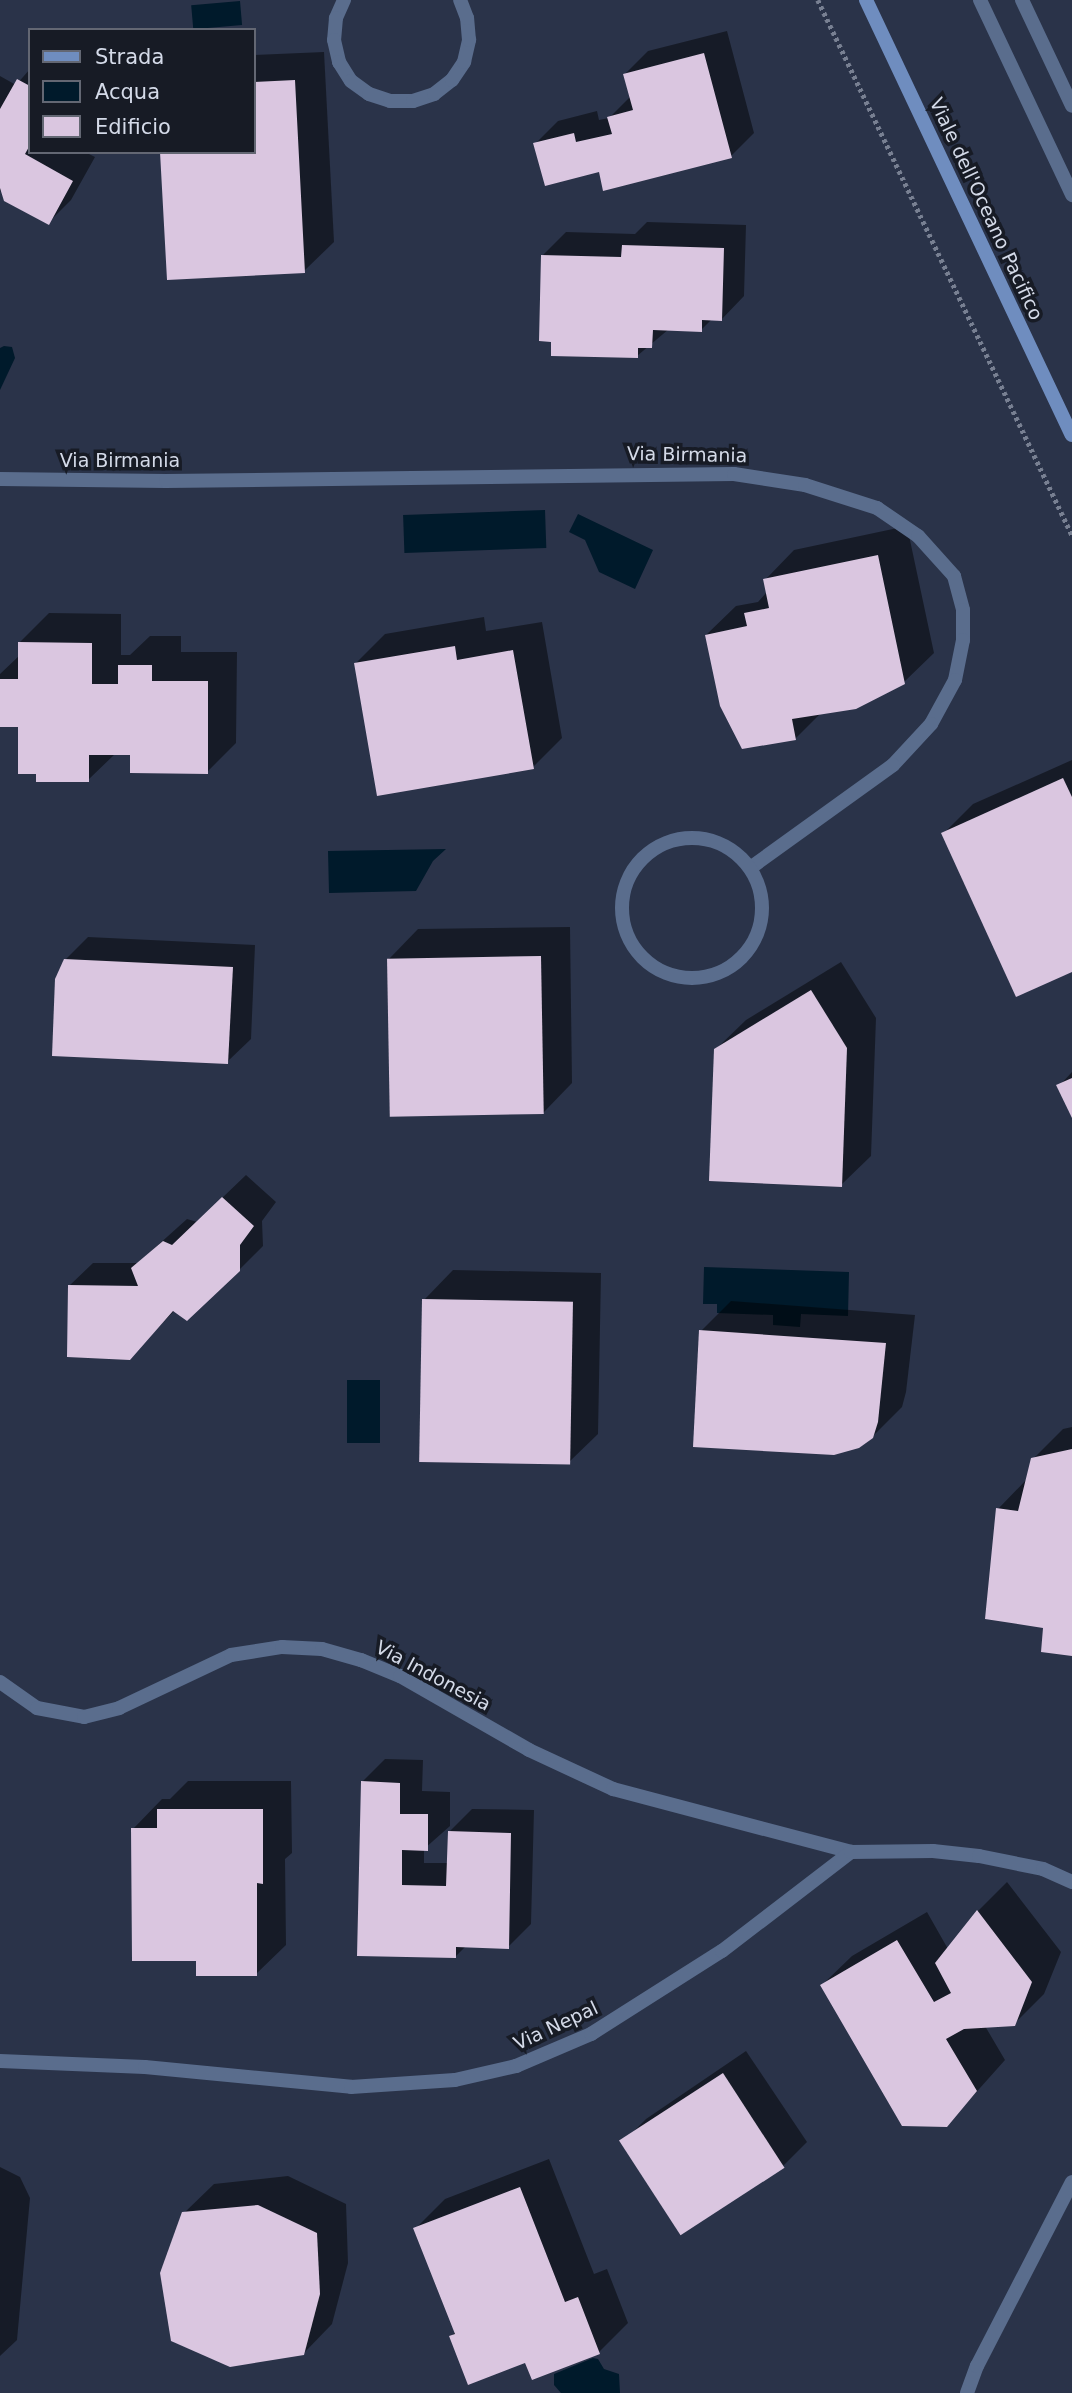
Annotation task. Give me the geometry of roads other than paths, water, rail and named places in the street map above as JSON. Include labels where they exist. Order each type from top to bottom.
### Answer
[{"type":"main road","name":"Viale dell'Oceano Pacifico","points":[[866,0],[1072,435]]},
{"type":"street","points":[[344,0],[336,18],[334,40],[339,62],[351,81],[369,94],[390,101],[413,102],[434,94],[452,80],[464,62],[469,40],[467,18],[460,0]]},
{"type":"street","points":[[980,0],[1072,195]]},
{"type":"street","points":[[1022,0],[1072,106]]},
{"type":"street","name":"Via Birmania","points":[[0,479],[166,481],[734,474],[805,485],[877,508],[918,536],[954,576],[963,610],[963,640],[955,680],[931,724],[893,765],[750,868]]},
{"type":"street","points":[[688,837],[712,840],[733,850],[750,868],[760,888],[763,911],[759,933],[747,953],[730,968],[709,977],[675,975],[645,961],[631,943],[622,921],[622,897],[630,875],[644,856],[664,843],[688,837]]},
{"type":"street","name":"Via Indonesia","points":[[0,1682],[37,1708],[84,1717],[119,1708],[231,1655],[282,1647],[323,1649],[361,1660],[400,1676],[517,1744],[594,1782],[636,1797],[851,1852]]},
{"type":"street","points":[[851,1852],[933,1851],[979,1856],[1043,1870],[1072,1882]]},
{"type":"street","name":"Via Nepal","points":[[0,2061],[145,2067],[351,2087],[433,2083],[503,2071],[580,2040],[667,1987],[722,1951],[851,1852]]},
{"type":"street","points":[[967,2393],[977,2366],[1072,2182]]},
{"type":"water","points":[[240,1],[242,25],[193,28],[191,5]]},
{"type":"water","points":[[12,347],[15,358],[0,390],[0,348]]},
{"type":"water","points":[[545,510],[546,548],[404,553],[403,515]]},
{"type":"water","points":[[578,514],[653,550],[635,589],[599,572],[585,540],[569,532]]},
{"type":"water","points":[[446,849],[433,861],[416,891],[329,893],[328,851]]},
{"type":"water","points":[[704,1267],[849,1272],[848,1316],[801,1314],[800,1327],[773,1325],[773,1315],[717,1313],[717,1304],[703,1304]]},
{"type":"water","points":[[347,1380],[380,1380],[380,1443],[347,1443]]},
{"type":"water","points":[[593,2358],[598,2359],[604,2369],[619,2374],[620,2393],[561,2393],[554,2385],[554,2374]]}]
